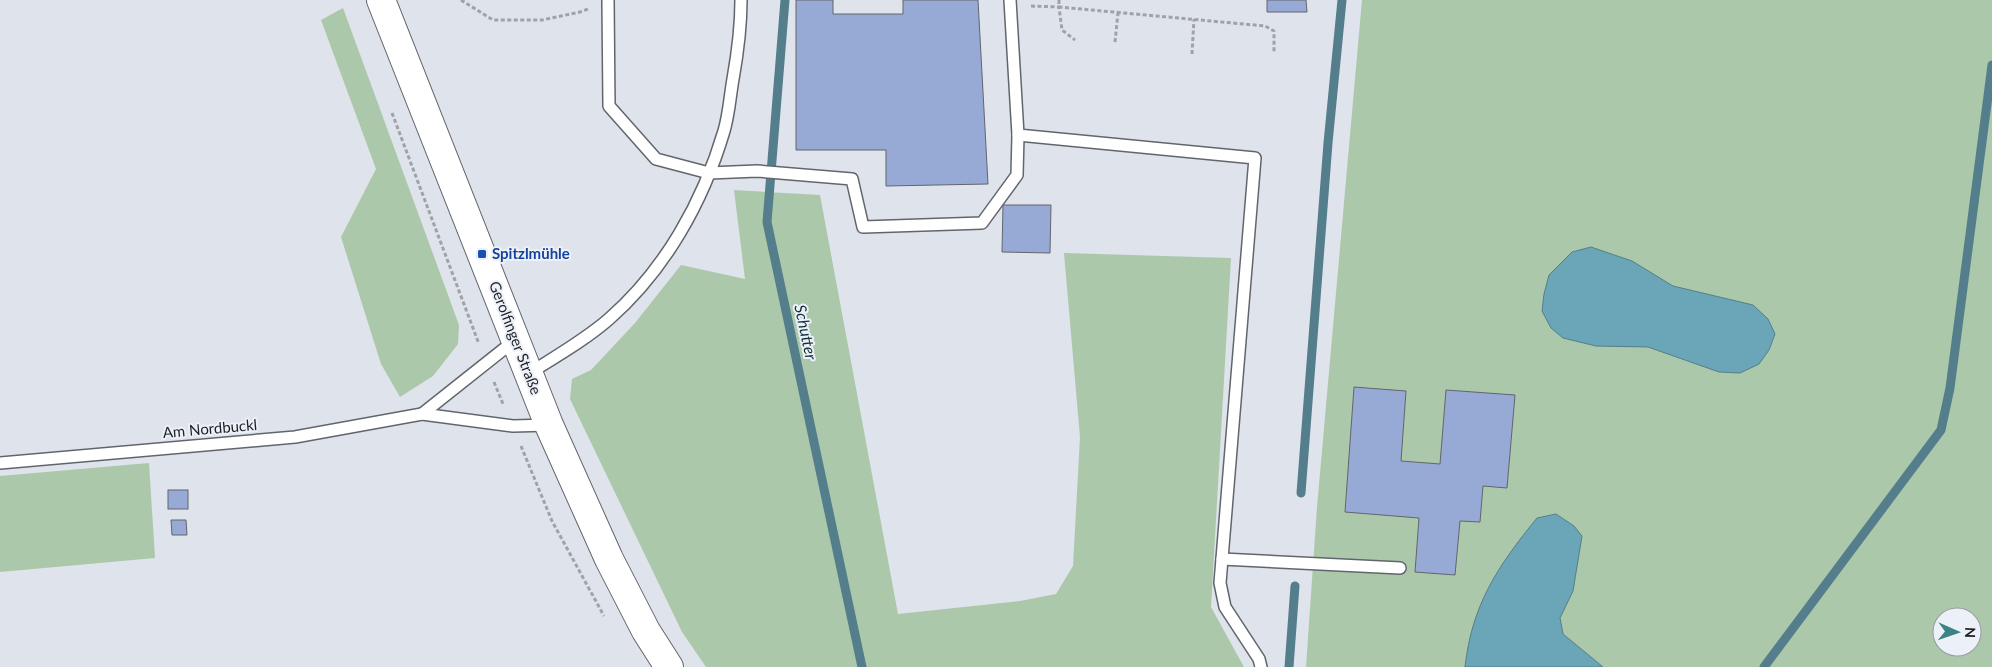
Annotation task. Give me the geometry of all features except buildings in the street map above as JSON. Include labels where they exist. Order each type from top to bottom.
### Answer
[{"type":"street","name":"Gerolfinger Straße","points":[[381,0],[549,425],[609,559],[646,631],[669,667]]},
{"type":"lane","points":[[608,0],[609,106],[656,159],[709,173],[757,170],[852,179],[863,227],[982,223],[1017,176],[1018,134],[1010,3]]},
{"type":"lane","points":[[528,374],[573,346],[609,319],[650,277],[686,224],[709,173],[724,130],[741,30],[741,0]]},
{"type":"lane","points":[[1018,134],[1255,158],[1220,583],[1225,607],[1259,659],[1261,667]]},
{"type":"lane","points":[[422,414],[514,340]]},
{"type":"lane","points":[[422,414],[513,426],[549,425]]},
{"type":"lane","name":"Am Nordbuckl","points":[[0,463],[295,437],[422,414]]},
{"type":"lane","points":[[1222,559],[1400,568]]},
{"type":"path","points":[[461,0],[493,20],[542,20],[580,12],[589,8]]},
{"type":"path","points":[[1059,0],[1062,30],[1075,40]]},
{"type":"path","points":[[1010,3],[1265,26],[1274,31],[1274,53]]},
{"type":"path","points":[[1115,42],[1118,12]]},
{"type":"path","points":[[1192,54],[1194,19]]},
{"type":"green space","points":[[1362,0],[1992,0],[1992,667],[1306,667],[1317,507]]},
{"type":"green space","points":[[343,8],[459,325],[458,344],[433,376],[400,397],[381,364],[341,237],[376,169],[321,20]]},
{"type":"green space","points":[[734,190],[820,195],[898,614],[1020,601],[1056,594],[1073,566],[1080,437],[1064,253],[1231,258],[1211,607],[1244,667],[706,667],[682,632],[570,399],[572,379],[591,370],[635,323],[681,265],[745,279]]},
{"type":"green space","points":[[149,463],[155,558],[0,572],[0,476]]},
{"type":"water","points":[[1591,247],[1632,261],[1673,286],[1753,305],[1768,319],[1775,334],[1769,350],[1759,364],[1740,373],[1719,372],[1648,347],[1596,346],[1563,338],[1551,328],[1542,311],[1549,275],[1572,252]]},
{"type":"water","points":[[1556,514],[1574,526],[1582,536],[1573,591],[1560,618],[1563,634],[1603,667],[1465,667],[1474,624],[1489,587],[1499,570],[1537,518]]},
{"type":"waterway","name":"Schutter","points":[[785,0],[767,222],[862,667]]},
{"type":"waterway","points":[[1301,493],[1328,143],[1342,0]]},
{"type":"waterway","points":[[1764,667],[1941,430],[1950,388],[1992,65]]},
{"type":"waterway","points":[[1289,667],[1295,586]]},
{"type":"place","name":"Spitzlmühle","points":[[482,254]]}]
